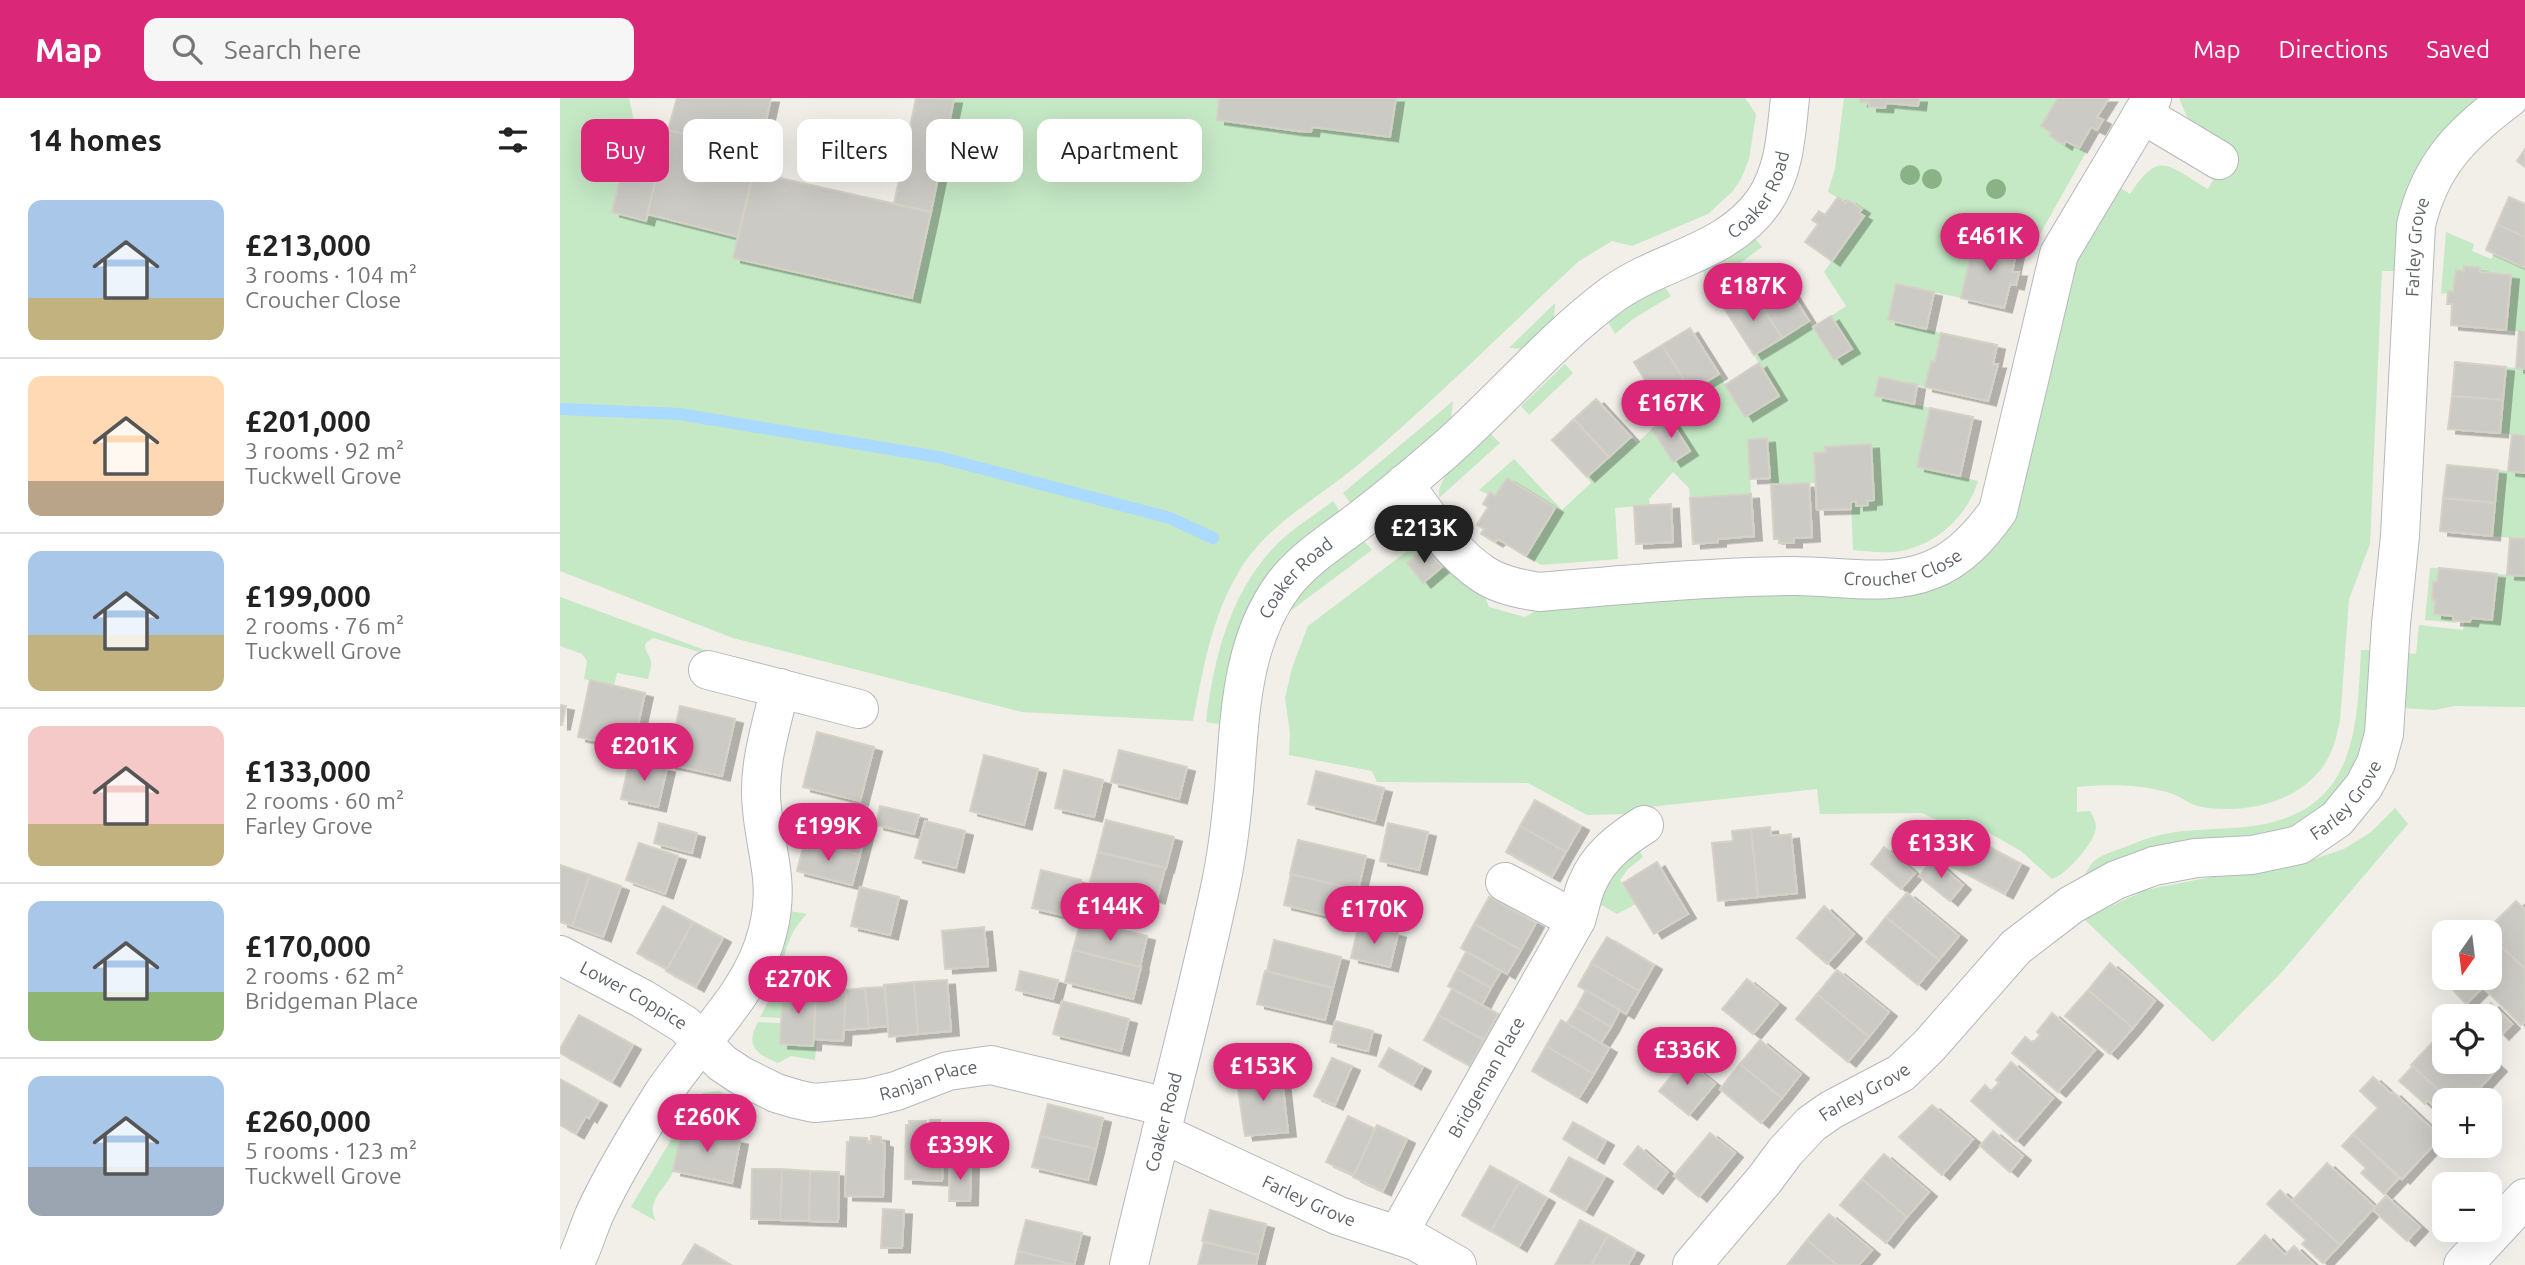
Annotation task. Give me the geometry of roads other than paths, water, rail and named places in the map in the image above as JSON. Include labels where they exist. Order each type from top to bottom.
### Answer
[{"type":"street","name":"Coaker Road","points":[[1129,1265],[1220,885],[1234,793],[1242,693],[1252,649],[1269,609],[1296,570],[1311,556],[1404,484],[1464,432],[1579,322],[1642,276],[1721,241],[1751,216],[1763,202],[1783,160],[1790,98]]},
{"type":"street","name":"Farley Grove","points":[[1692,1265],[1811,1124],[1831,1110],[1901,1073],[1929,1046],[2019,944],[2071,905],[2116,880],[2161,864],[2196,858],[2252,855],[2300,845],[2337,819],[2364,786],[2376,763],[2384,734],[2390,624],[2400,536],[2416,225],[2428,185],[2445,156],[2466,133],[2509,98]]},
{"type":"street","name":"Croucher Close","points":[[1404,484],[1443,534],[1483,574],[1515,587],[1539,592],[1786,576],[1908,578],[1934,570],[1974,541],[1998,511],[2059,254],[2147,106],[2218,160]]},
{"type":"street","points":[[708,670],[859,709]]},
{"type":"street","points":[[574,1265],[596,1211],[657,1104],[744,985],[768,932],[773,901],[773,870],[761,808],[761,776],[780,688]]},
{"type":"street","name":"Bridgeman Place","points":[[1398,1234],[1576,920],[1586,885],[1595,869],[1613,847],[1644,825]]},
{"type":"street","points":[[1505,882],[1576,920]]},
{"type":"street","name":"Lower Coppice","points":[[560,955],[643,999],[685,1025],[704,1041]]},
{"type":"street","name":"Ranjan Place","points":[[704,1041],[722,1063],[759,1085],[776,1093],[814,1103],[868,1098],[896,1091],[948,1071],[991,1065],[1164,1120]]},
{"type":"street","name":"Farley Grove","points":[[1164,1120],[1339,1216],[1398,1234],[1430,1248],[1457,1265]]},
{"type":"street","points":[[2463,1265],[2525,1198]]},
{"type":"waterway","points":[[560,409],[679,414],[938,457],[1170,518],[1213,538]]}]
